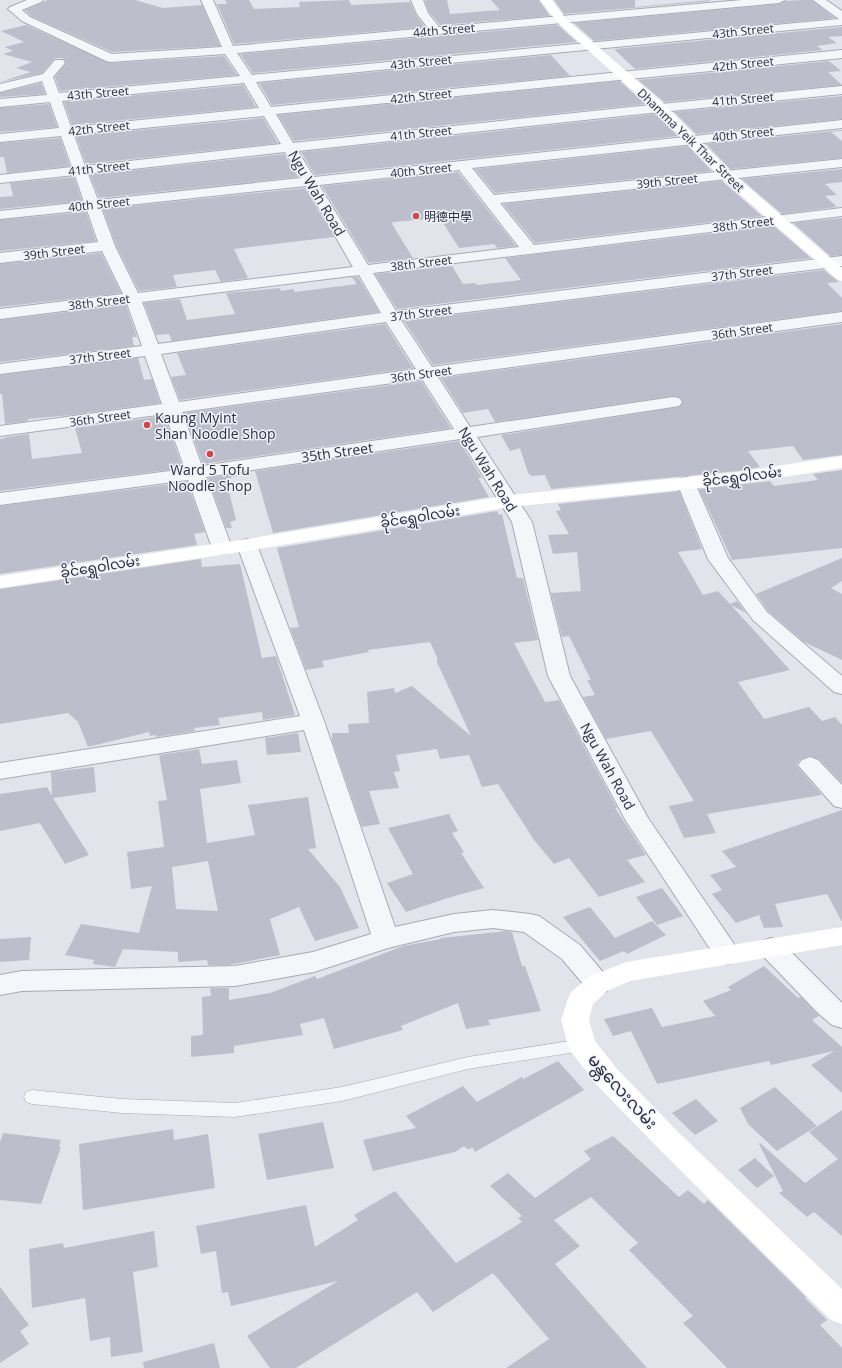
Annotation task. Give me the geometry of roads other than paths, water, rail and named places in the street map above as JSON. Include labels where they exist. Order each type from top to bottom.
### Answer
[{"type":"main road","name":"Dhamma Yeik Thar Street","points":[[546,0],[561,20],[659,106],[726,175],[842,276]]},
{"type":"main road","name":"ခိုင်ရွှေဝါလမ်း","points":[[0,582],[247,545],[510,501],[738,478],[842,462]]},
{"type":"main road","name":"မန္တလေးလမ်း","points":[[842,936],[626,972],[598,984],[581,999],[575,1020],[582,1045],[607,1077],[662,1134],[842,1310]]},
{"type":"street","name":"44th Street","points":[[37,0],[14,9],[26,19],[110,58],[229,50],[778,0]]},
{"type":"street","name":"Ngu Wah Road","points":[[207,0],[229,50],[268,111],[391,316],[429,373],[465,433],[510,501],[522,522],[559,676],[638,821],[727,954]]},
{"type":"street","points":[[417,0],[423,14],[436,31]]},
{"type":"street","points":[[819,0],[842,16]]},
{"type":"street","name":"43th Street","points":[[0,103],[842,22]]},
{"type":"street","name":"42th Street","points":[[0,138],[842,54]]},
{"type":"street","points":[[0,88],[33,79],[47,77],[59,63]]},
{"type":"street","points":[[47,77],[107,246],[133,298],[222,548]]},
{"type":"street","name":"41th Street","points":[[0,178],[290,148],[659,106],[842,90]]},
{"type":"street","name":"40th Street","points":[[0,215],[309,181],[463,166],[690,139],[842,124]]},
{"type":"street","name":"39th Street","points":[[491,200],[842,163]]},
{"type":"street","points":[[463,166],[530,250]]},
{"type":"street","name":"38th Street","points":[[0,314],[842,212]]},
{"type":"street","name":"39th Street","points":[[0,258],[107,246]]},
{"type":"street","name":"37th Street","points":[[0,369],[152,350],[391,316],[842,261]]},
{"type":"street","name":"36th Street","points":[[0,431],[842,317]]},
{"type":"street","name":"35th Street","points":[[0,499],[195,473],[673,402]]},
{"type":"street","points":[[686,483],[718,559],[760,616],[840,684]]},
{"type":"street","points":[[247,545],[313,721],[386,939]]},
{"type":"street","points":[[0,771],[313,721]]},
{"type":"street","points":[[810,765],[842,800]]},
{"type":"street","points":[[0,985],[22,981],[235,976],[314,962],[386,939],[454,923],[492,919],[530,923],[571,952],[598,984]]},
{"type":"street","points":[[771,948],[829,1007],[842,1018]]},
{"type":"lane","points":[[32,1098],[122,1106],[235,1110],[342,1094],[468,1063],[582,1045]]},
{"type":"place","name":"明德中學","points":[[416,216]]},
{"type":"place","name":"Kaung Myint Shan Noodle Shop","points":[[147,425]]},
{"type":"place","name":"Ward 5 Tofu Noodle Shop","points":[[210,454]]}]
